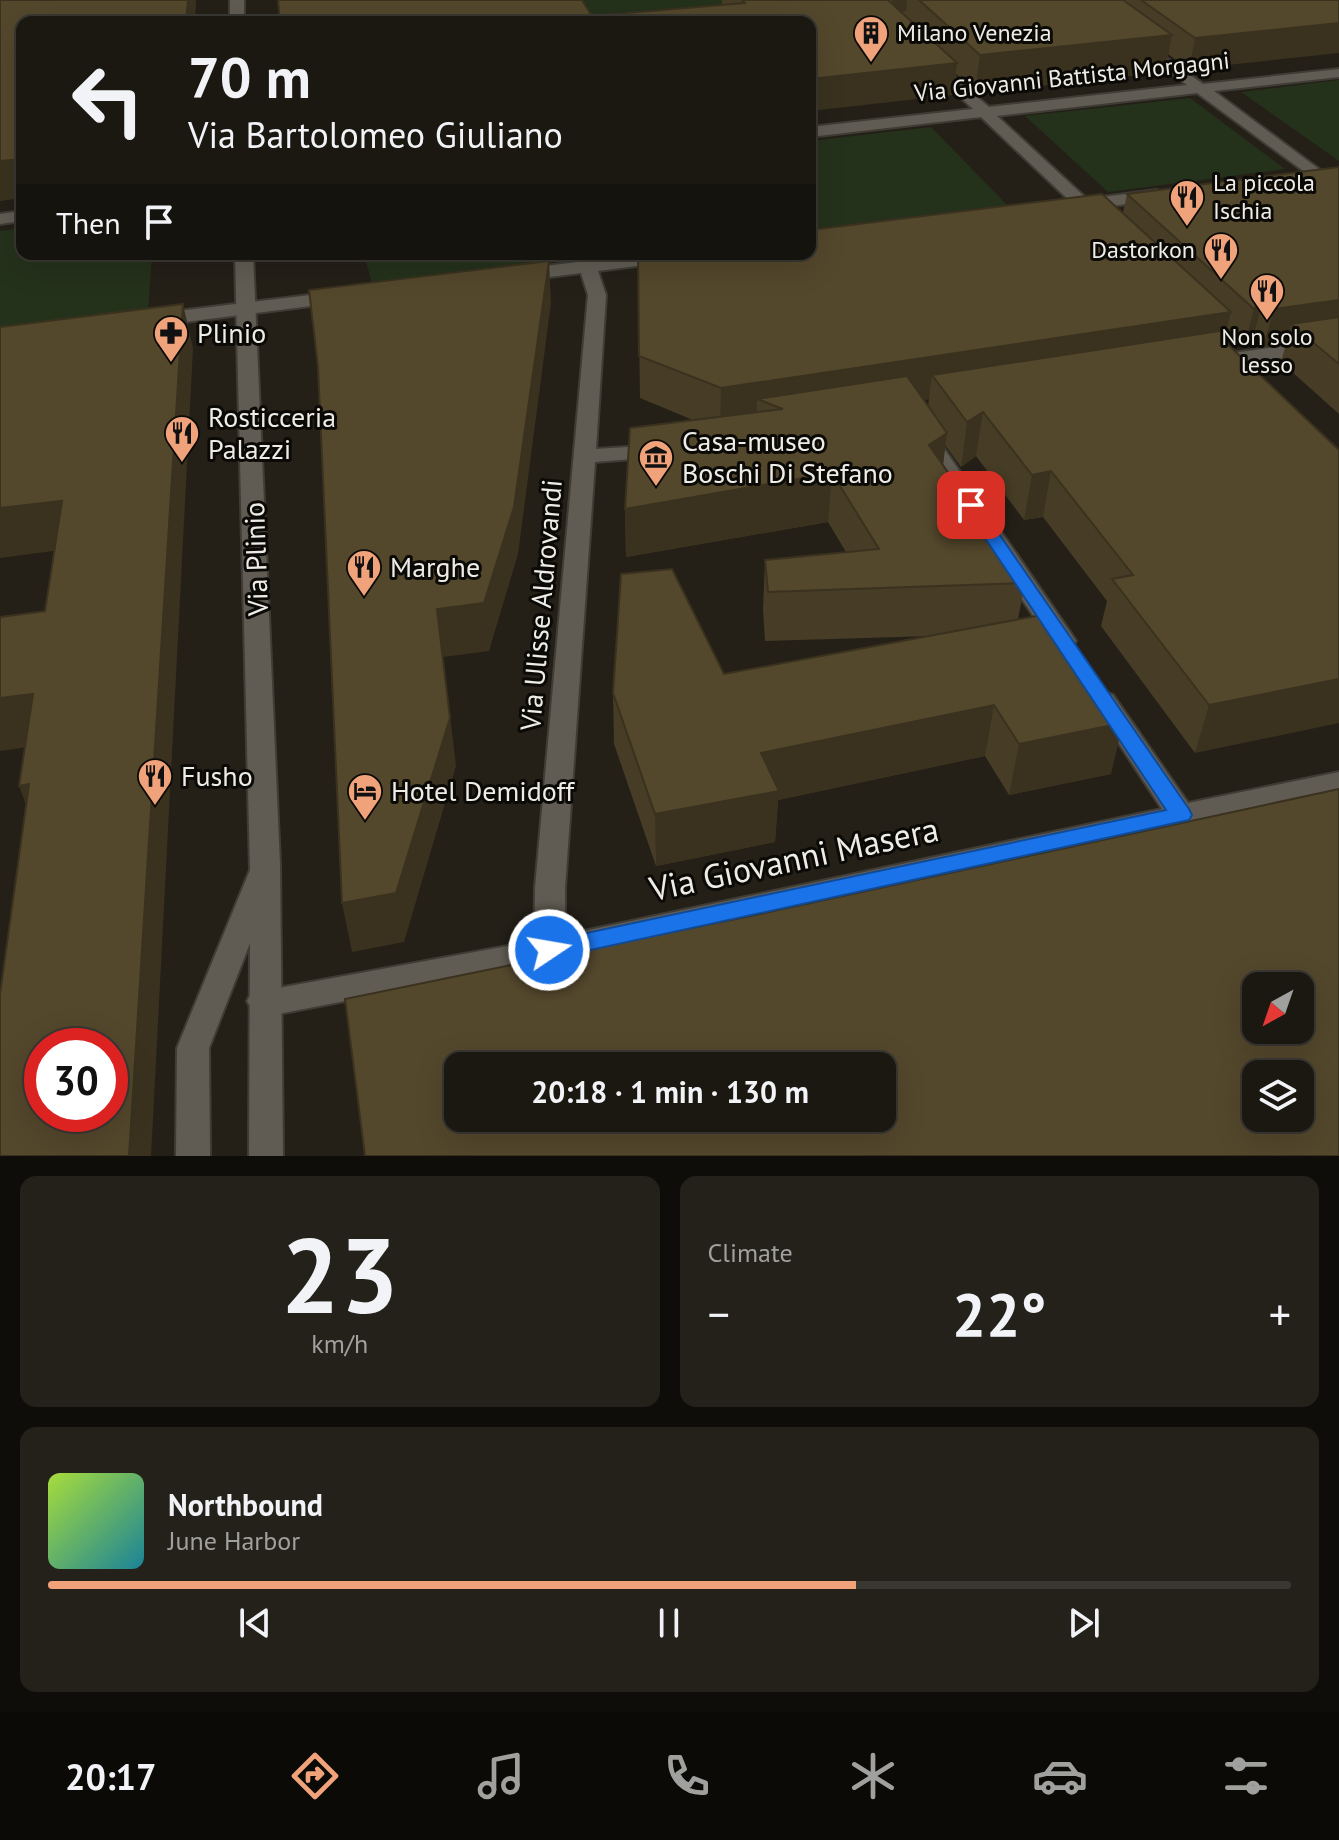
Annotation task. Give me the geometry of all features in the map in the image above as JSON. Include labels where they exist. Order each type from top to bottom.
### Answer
[{"type":"street","points":[[1135,40],[1339,192]]},
{"type":"street","points":[[918,49],[1118,238]]},
{"type":"street","name":"Via Giovanni Battista Morgagni","points":[[816,131],[1339,73]]},
{"type":"street","points":[[1286,179],[1339,173]]},
{"type":"street","points":[[1058,208],[1176,193]]},
{"type":"street","name":"Via Plinio","points":[[244,260],[250,359],[265,864],[263,1001],[266,1156]]},
{"type":"street","points":[[496,278],[643,260]]},
{"type":"street","name":"Via Ulisse Aldrovandi","points":[[549,950],[550,888],[597,295],[588,267]]},
{"type":"street","points":[[127,323],[359,295]]},
{"type":"street","points":[[1188,366],[1236,352],[1339,344]]},
{"type":"street","points":[[1236,352],[1259,374]]},
{"type":"street","points":[[913,419],[1181,815]]},
{"type":"street","points":[[585,455],[639,454],[684,447]]},
{"type":"street","name":"Via Giovanni Masera","points":[[263,1001],[353,989],[549,950],[1339,782]]},
{"type":"street","name":"Via Plinio","points":[[193,1156],[193,1048],[265,864]]},
{"type":"street","name":"Via Plinio","points":[[249,904],[251,1156]]},
{"type":"green space","points":[[575,0],[759,2],[598,16],[585,16]]},
{"type":"green space","points":[[1339,80],[1339,161],[1241,92]]},
{"type":"green space","points":[[1190,98],[1285,169],[1108,192],[1025,116]]},
{"type":"green space","points":[[931,127],[1007,205],[816,228],[816,140]]},
{"type":"green space","points":[[16,229],[16,260],[152,260],[148,312],[0,330],[0,231]]},
{"type":"green space","points":[[366,260],[564,260],[372,284]]},
{"type":"building","points":[[0,0],[188,0],[187,16],[16,16],[16,160],[0,161]]},
{"type":"building","points":[[278,0],[582,0],[592,16],[279,16]]},
{"type":"building","points":[[742,0],[888,0],[957,63],[816,78],[816,16],[592,16],[745,3]]},
{"type":"building","points":[[919,0],[1123,0],[1172,35],[980,55]]},
{"type":"building","points":[[1141,0],[1339,0],[1339,23],[1195,38]]},
{"type":"building","points":[[1339,167],[1339,300],[1274,309],[1263,300],[1254,309],[1127,194]]},
{"type":"building","points":[[1102,194],[1231,312],[721,388],[639,356],[638,260],[816,260],[816,229]]},
{"type":"building","points":[[549,261],[514,507],[484,603],[437,609],[450,718],[396,893],[342,903],[318,367],[309,290]]},
{"type":"building","points":[[183,304],[129,1156],[0,1156],[0,994],[29,784],[19,786],[33,694],[0,698],[0,617],[45,611],[62,501],[0,508],[0,327]]},
{"type":"building","points":[[1339,317],[1339,364],[1291,324]]},
{"type":"building","points":[[1232,329],[1222,339],[1339,450],[1339,679],[1209,705],[1112,579],[1133,575],[1051,471],[1032,475],[983,412],[967,422],[932,375]]},
{"type":"building","points":[[907,376],[947,433],[929,445],[1025,583],[768,592],[765,560],[879,549],[832,473],[625,509],[630,428],[783,409],[757,399]]},
{"type":"building","points":[[672,569],[724,674],[1047,614],[1123,723],[1019,744],[994,705],[761,753],[779,791],[655,814],[613,693],[621,574]]},
{"type":"building","points":[[1339,789],[1339,1156],[365,1156],[345,999],[760,914]]},
{"type":"place","name":"Milano Venezia","points":[[871,64]]},
{"type":"place","name":"La piccola Ischia","points":[[1187,228]]},
{"type":"place","name":"Dastorkon","points":[[1221,281]]},
{"type":"place","name":"Non solo lesso","points":[[1267,322]]},
{"type":"place","name":"Plinio","points":[[171,364]]},
{"type":"place","name":"Rosticceria Palazzi","points":[[182,464]]},
{"type":"place","name":"Casa-museo Boschi Di Stefano","points":[[656,488]]},
{"type":"place","name":"Marghe","points":[[364,598]]},
{"type":"place","name":"Fusho","points":[[155,807]]},
{"type":"place","name":"Hotel Demidoff","points":[[365,822]]},
{"type":"route","points":[[549,950],[1181,815],[971,505]]}]
